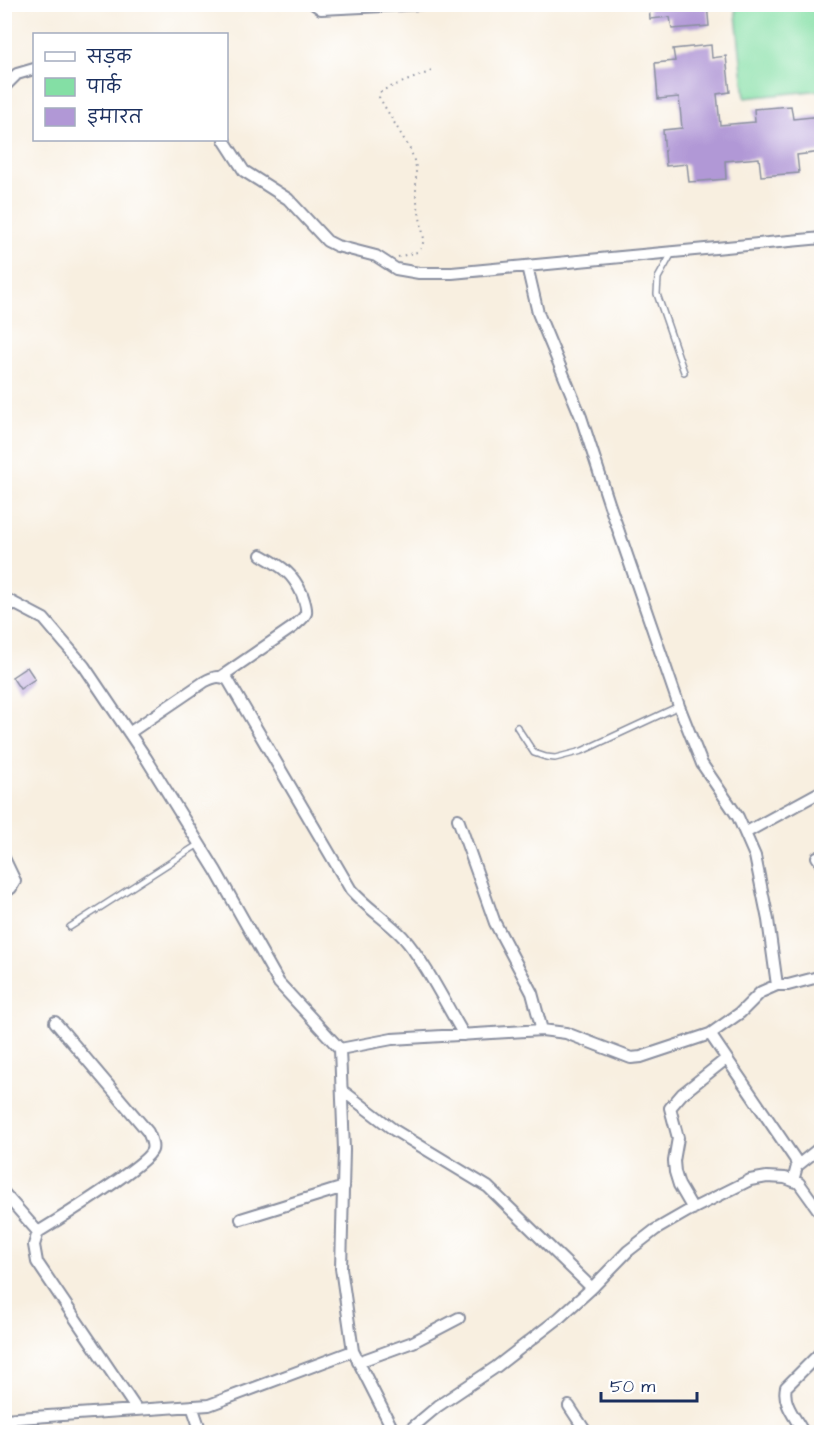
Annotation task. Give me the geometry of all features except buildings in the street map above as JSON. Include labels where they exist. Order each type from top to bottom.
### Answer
[{"type":"street","points":[[314,4],[321,9],[424,4]]},
{"type":"street","points":[[4,87],[17,74],[33,69]]},
{"type":"street","points":[[225,141],[244,171],[288,199],[327,240],[337,246],[376,256],[396,269],[419,273],[452,273],[822,238]]},
{"type":"street","points":[[527,266],[538,313],[582,417],[679,706],[702,764],[738,816],[755,856],[768,920],[777,985]]},
{"type":"street","points":[[129,733],[204,682],[222,676],[303,618],[306,605],[292,576],[284,568],[261,555]]},
{"type":"street","points":[[4,598],[44,619],[84,666],[199,844],[279,982],[340,1049],[344,1187],[341,1268],[352,1351],[394,1432]]},
{"type":"street","points":[[222,676],[234,686],[351,890],[408,944],[464,1035]]},
{"type":"street","points":[[745,834],[822,791]]},
{"type":"street","points":[[458,819],[495,923],[532,993],[542,1030]]},
{"type":"street","points":[[4,858],[15,880],[11,888],[4,893]]},
{"type":"street","points":[[340,1049],[392,1039],[542,1030],[566,1033],[631,1058],[710,1034],[740,1013],[761,992],[777,985],[788,985],[822,976]]},
{"type":"street","points":[[56,1022],[148,1132],[152,1150],[147,1158],[109,1186],[38,1233],[34,1245],[37,1262],[137,1410]]},
{"type":"street","points":[[710,1034],[795,1159],[797,1166],[793,1181]]},
{"type":"street","points":[[693,1209],[679,1185],[675,1172],[674,1161],[678,1138],[670,1108],[682,1094],[726,1059]]},
{"type":"street","points":[[343,1091],[394,1130],[488,1187],[592,1288]]},
{"type":"street","points":[[797,1166],[822,1146]]},
{"type":"street","points":[[407,1432],[438,1406],[496,1367],[559,1318],[628,1251],[655,1230],[693,1209],[750,1180],[767,1177],[785,1178],[799,1183],[822,1215]]},
{"type":"street","points":[[241,1219],[344,1187]]},
{"type":"street","points":[[4,1193],[38,1233]]},
{"type":"street","points":[[358,1362],[413,1342],[459,1318]]},
{"type":"street","points":[[4,1419],[209,1405],[352,1351]]},
{"type":"street","points":[[803,1432],[785,1401],[784,1394],[786,1387],[822,1351]]},
{"type":"street","points":[[192,1406],[201,1432]]},
{"type":"street","points":[[570,1406],[586,1432]]},
{"type":"lane","points":[[672,252],[658,278],[657,294],[684,372]]},
{"type":"lane","points":[[517,727],[534,753],[555,758],[582,751],[679,706]]},
{"type":"lane","points":[[70,927],[199,844]]},
{"type":"path","points":[[381,259],[417,252],[422,247],[424,239],[416,196],[415,161],[379,97],[381,91],[432,71]]},
{"type":"green space","points":[[735,5],[821,5],[821,90],[745,98]]}]
